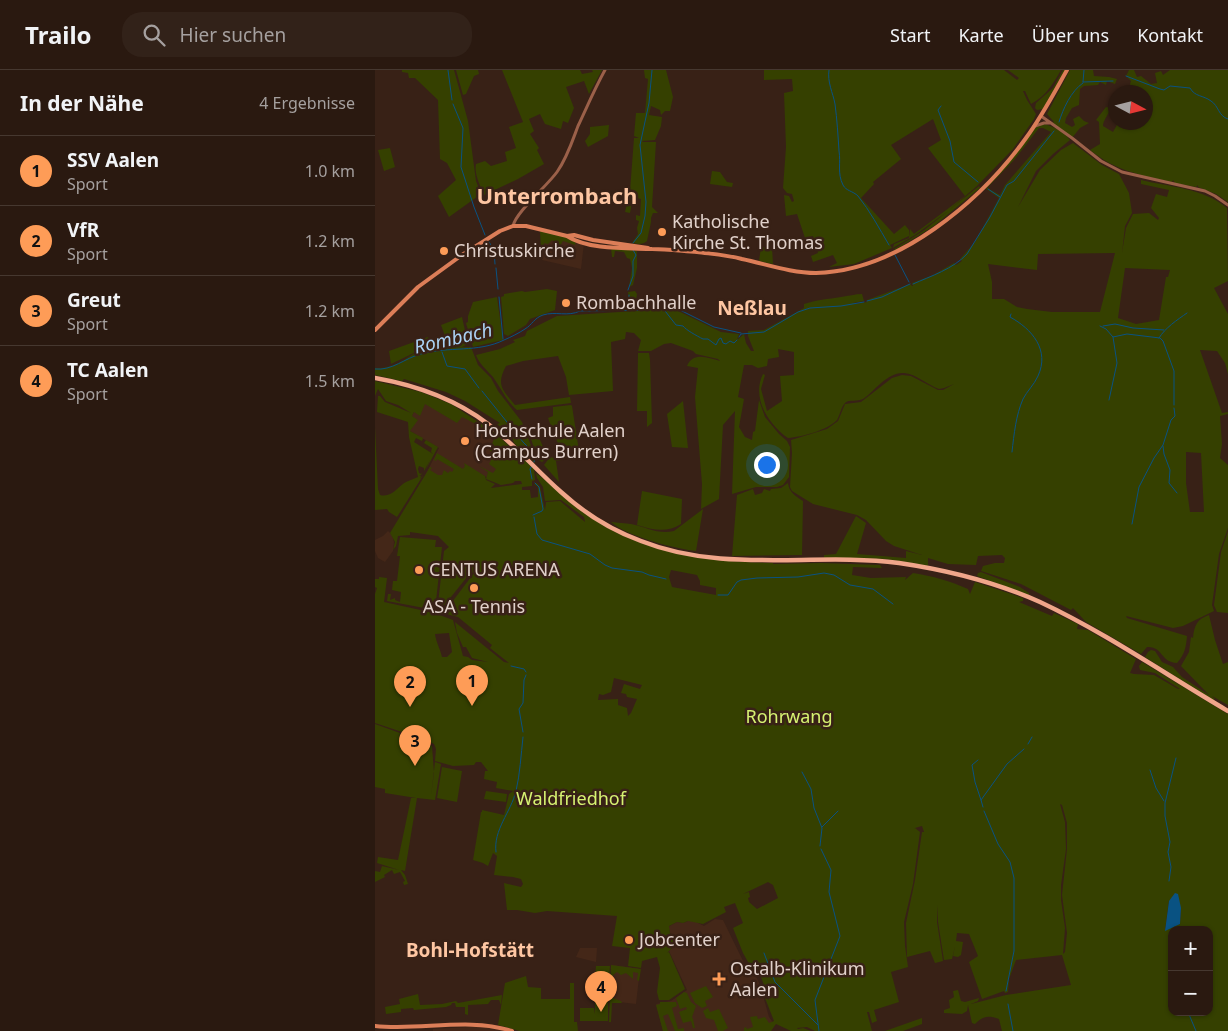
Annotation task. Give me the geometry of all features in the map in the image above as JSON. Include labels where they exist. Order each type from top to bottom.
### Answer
[{"type":"main road","points":[[375,330],[418,287],[462,255],[500,231],[513,226],[526,226],[601,246],[642,250],[650,248],[719,255],[788,270],[818,272],[854,268],[873,262],[921,237],[952,215],[982,188],[1005,164],[1034,126],[1067,70]]},
{"type":"main road","points":[[375,378],[418,388],[454,403],[487,424],[572,502],[605,525],[642,542],[675,552],[713,558],[888,562],[930,568],[980,580],[1039,602],[1085,626],[1228,711]]},
{"type":"main road","points":[[375,1026],[482,1026],[498,1027],[512,1031]]},
{"type":"street","points":[[513,226],[516,218],[551,181],[563,162],[605,70]]},
{"type":"street","points":[[1041,116],[1101,161],[1121,172],[1205,191],[1228,205]]},
{"type":"street","points":[[1034,126],[1051,123]]},
{"type":"shaded area","points":[[541,231],[584,243],[581,269],[542,260]]},
{"type":"shaded area","name":"Hochschule Aalen (Campus Burren)","points":[[423,397],[444,403],[495,433],[513,483],[501,485],[470,468],[448,476],[425,476],[439,448],[410,431],[408,422]]},
{"type":"shaded area","points":[[388,531],[392,535],[394,542],[393,551],[385,562],[378,558],[375,551],[375,540]]},
{"type":"shaded area","name":"Ostalb-Klinikum Aalen","points":[[715,919],[723,920],[745,965],[754,972],[760,985],[769,1017],[774,1024],[768,1031],[663,1031],[656,1004],[671,1001],[687,990],[669,951],[675,945],[668,927],[677,922],[683,923],[688,921],[694,921],[704,926]]},
{"type":"shaded area","points":[[580,948],[597,948],[596,962],[576,957]]},
{"type":"shaded area","points":[[612,965],[640,969],[636,1004],[610,1001]]},
{"type":"shaded area","points":[[487,1026],[512,1031],[433,1031],[433,1029]]},
{"type":"green space","points":[[402,70],[454,70],[468,121],[476,181],[481,194],[449,217],[438,196],[456,180],[447,163],[440,159],[438,100],[415,78],[409,78],[408,73],[402,72]]},
{"type":"green space","points":[[456,70],[478,70],[479,74],[474,76],[466,94],[463,95]]},
{"type":"green space","points":[[502,70],[580,70],[582,74],[593,72],[592,70],[602,70],[589,94],[584,81],[566,87],[574,108],[568,123],[563,121],[561,129],[545,124],[540,114],[529,119],[534,131],[530,134],[539,148],[537,150],[544,164],[484,195],[477,176],[476,164],[485,161],[491,166],[507,161],[505,152],[516,148],[509,127],[523,122]]},
{"type":"green space","points":[[644,70],[666,70],[673,97],[670,111],[665,111],[661,115],[660,110],[651,106],[649,115],[662,117],[661,126],[655,140],[642,141],[656,142],[652,207],[658,213],[653,213],[651,218],[647,241],[638,244],[632,243],[638,234],[639,221],[636,220],[636,215],[640,216],[641,199],[633,197],[630,213],[625,212],[630,191],[634,138],[639,138],[634,136],[636,113],[645,113],[648,79],[645,78]]},
{"type":"green space","points":[[764,70],[1004,70],[1017,80],[1019,78],[1008,70],[1061,70],[1045,93],[1031,104],[1025,91],[1023,91],[1036,114],[1034,119],[1013,149],[977,186],[949,210],[979,186],[980,188],[934,226],[895,250],[948,211],[915,235],[893,248],[894,244],[909,238],[910,229],[914,234],[965,196],[928,148],[941,140],[933,119],[891,145],[901,159],[873,182],[874,184],[861,198],[894,234],[905,225],[909,230],[909,236],[890,245],[892,248],[854,264],[829,267],[837,263],[833,255],[813,262],[811,256],[818,253],[813,236],[805,238],[797,214],[786,216],[784,195],[789,196],[792,202],[794,201],[792,194],[787,193],[783,188],[786,147],[784,93],[793,91],[792,79],[764,80]]},
{"type":"green space","points":[[1063,70],[1065,70],[1043,109],[1037,110],[1035,108],[1036,103],[1053,88]]},
{"type":"green space","points":[[1070,70],[1093,70],[1094,76],[1117,79],[1115,84],[1107,81],[1106,85],[1100,82],[1098,85],[1084,86],[1080,89],[1079,105],[1072,108],[1065,123],[1072,127],[1075,125],[1073,119],[1079,116],[1089,123],[1080,128],[1072,138],[1051,123],[1054,122],[1047,114]]},
{"type":"green space","points":[[1129,70],[1134,70],[1137,77],[1141,76],[1151,84],[1157,83],[1155,73],[1161,71],[1163,75],[1170,70],[1228,70],[1228,202],[1216,194],[1198,187],[1198,185],[1196,187],[1175,183],[1173,180],[1172,182],[1149,177],[1119,168],[1090,150],[1100,144],[1099,122],[1096,120],[1106,107],[1108,107],[1108,114],[1103,126],[1108,130],[1113,132],[1114,130],[1153,130],[1153,85],[1130,85],[1131,81],[1126,76]]},
{"type":"green space","points":[[1043,124],[1050,126],[1062,132],[1070,140],[1036,171],[1018,207],[1040,170],[1061,150],[1073,143],[1102,165],[1119,174],[1129,193],[1132,213],[1125,226],[1122,253],[1126,228],[1133,214],[1149,213],[1158,220],[1159,218],[1151,208],[1156,194],[1167,197],[1169,190],[1141,184],[1141,180],[1197,192],[1218,201],[1227,208],[1228,281],[1214,288],[1228,314],[1228,374],[1225,363],[1217,351],[1200,350],[1222,413],[1228,412],[1228,414],[1220,416],[1222,444],[1220,458],[1228,465],[1228,528],[1219,554],[1212,605],[1214,611],[1183,626],[1173,628],[1126,616],[1127,618],[1187,636],[1185,650],[1177,663],[1167,660],[1159,651],[1152,647],[1147,647],[1141,654],[1086,622],[1073,608],[1071,610],[1021,584],[981,571],[983,566],[1004,563],[1005,558],[1002,555],[978,556],[976,565],[948,564],[928,558],[928,566],[886,559],[824,558],[824,555],[836,554],[856,516],[866,523],[857,554],[906,558],[906,551],[922,555],[894,546],[886,541],[866,520],[857,515],[813,504],[792,491],[790,487],[791,440],[827,429],[838,421],[845,404],[861,402],[892,378],[902,375],[911,376],[938,390],[943,390],[954,384],[939,389],[913,375],[898,374],[887,379],[863,399],[845,403],[833,424],[807,435],[788,438],[774,426],[764,410],[759,392],[763,374],[765,375],[761,389],[767,411],[782,401],[780,376],[794,375],[794,352],[778,349],[779,357],[768,359],[767,366],[758,368],[752,365],[744,365],[738,397],[744,399],[739,427],[745,437],[752,440],[759,400],[765,417],[787,441],[790,447],[789,477],[783,485],[777,487],[756,487],[732,494],[735,411],[723,425],[719,499],[701,509],[702,484],[695,397],[698,368],[687,366],[697,357],[720,361],[718,359],[696,354],[693,351],[671,343],[664,344],[651,351],[638,351],[641,340],[634,333],[626,332],[625,339],[611,342],[613,391],[569,395],[566,377],[558,356],[523,361],[506,366],[501,378],[502,387],[515,405],[570,397],[571,403],[517,410],[477,358],[476,355],[500,349],[515,342],[513,340],[525,336],[527,331],[557,316],[667,309],[676,310],[721,332],[739,334],[737,340],[744,334],[746,343],[751,351],[754,351],[748,331],[764,330],[804,308],[804,304],[862,294],[864,301],[853,303],[855,304],[867,302],[867,300],[910,284],[913,286],[912,283],[962,261],[960,259],[975,242],[999,198],[985,188],[1012,159],[1036,127]],"holes":[[[1039,128],[1051,132],[1005,185],[1000,195],[987,188],[1014,160]],[[1115,253],[1100,312],[1052,312],[1027,309],[1017,307],[1004,299],[992,299],[992,282],[988,264],[1037,270],[1038,254]],[[1125,268],[1170,270],[1168,277],[1166,277],[1159,320],[1136,324],[1118,318]],[[1186,452],[1201,453],[1204,512],[1190,512],[1186,483]]]},
{"type":"green space","points":[[609,125],[608,136],[588,147],[585,141],[590,134],[590,127]]},
{"type":"green space","points":[[390,148],[395,167],[384,171],[378,150]]},
{"type":"green space","points":[[712,171],[720,172],[727,182],[733,183],[732,187],[710,184]]},
{"type":"green space","points":[[540,231],[567,237],[576,241],[575,245],[563,241],[557,250],[553,249],[555,243],[552,240],[548,244],[544,243],[545,249],[541,250]]},
{"type":"green space","points":[[761,247],[772,247],[773,264],[759,261]]},
{"type":"green space","points":[[611,248],[637,251],[637,268],[633,285],[629,287],[632,268],[630,259],[627,258],[624,252],[615,251],[614,257],[612,257]]},
{"type":"green space","points":[[547,289],[557,291],[555,310],[530,319],[526,325],[508,336],[504,334],[501,297],[504,294]]},
{"type":"green space","points":[[635,291],[637,294],[635,306],[645,308],[644,310],[621,310],[629,300],[628,292]]},
{"type":"green space","points":[[497,297],[503,340],[473,347],[466,323],[468,322],[473,302]]},
{"type":"green space","points":[[462,317],[468,344],[462,347],[449,347],[441,325]]},
{"type":"green space","points":[[421,337],[422,339],[428,337],[433,346],[427,348],[471,347],[478,365],[491,378],[498,391],[522,422],[533,451],[535,463],[514,443],[512,437],[497,424],[500,423],[465,401],[446,392],[404,379],[402,381],[375,375],[375,368],[392,366],[418,351],[391,364],[389,351],[414,342],[415,339]]},
{"type":"green space","points":[[638,353],[649,353],[650,360],[652,423],[647,427],[647,411],[637,411]]},
{"type":"green space","name":"Rohrwang","points":[[375,381],[421,392],[451,404],[495,433],[534,469],[535,480],[532,481],[532,486],[522,487],[522,490],[530,490],[531,498],[538,497],[538,487],[534,484],[537,483],[540,487],[545,510],[546,502],[560,501],[585,522],[584,517],[561,500],[545,501],[543,487],[536,473],[583,512],[611,530],[654,548],[677,554],[725,561],[773,564],[880,565],[882,568],[853,567],[852,575],[871,578],[906,577],[905,580],[913,573],[955,584],[968,589],[970,594],[975,582],[1023,598],[1023,601],[1019,602],[1052,616],[1054,613],[1078,624],[1077,629],[1088,630],[1136,659],[1130,673],[1154,675],[1180,689],[1155,673],[1140,670],[1139,666],[1142,662],[1228,714],[1228,1031],[1002,1031],[999,1019],[986,1017],[975,1024],[972,1023],[968,1005],[967,1011],[962,1014],[944,1013],[944,1010],[950,1008],[949,1000],[954,997],[953,991],[958,990],[961,1001],[965,1002],[979,998],[978,1001],[971,1004],[1006,995],[1071,985],[1062,955],[1016,960],[1009,979],[1008,992],[1005,993],[1004,991],[982,999],[969,962],[978,956],[969,934],[957,933],[956,941],[963,942],[961,955],[958,957],[953,956],[955,946],[952,959],[944,960],[937,905],[937,922],[943,961],[935,963],[930,951],[907,957],[906,923],[915,880],[922,832],[924,832],[922,826],[915,828],[920,832],[913,884],[904,922],[905,946],[908,967],[891,972],[899,1002],[874,1010],[877,1021],[872,1023],[869,1012],[867,1012],[872,1031],[815,1031],[807,1027],[797,1028],[811,1031],[791,1031],[776,1024],[771,1031],[744,1031],[746,1027],[747,1029],[753,1027],[750,1017],[757,1016],[758,1019],[765,1017],[769,1023],[774,1021],[765,998],[769,1000],[760,974],[748,962],[733,928],[743,923],[735,903],[724,907],[726,912],[703,924],[688,921],[683,923],[677,922],[669,926],[675,945],[667,953],[669,952],[685,989],[669,1000],[659,1000],[657,992],[660,968],[657,957],[642,961],[641,968],[628,966],[630,948],[612,946],[617,916],[507,910],[504,883],[521,887],[523,884],[521,879],[494,875],[497,856],[493,853],[488,866],[473,860],[482,810],[504,815],[509,794],[513,791],[496,788],[497,782],[484,779],[485,771],[488,771],[481,762],[476,762],[474,765],[453,766],[435,761],[436,749],[434,744],[421,738],[422,728],[418,726],[414,736],[375,723],[375,594],[377,588],[375,587],[375,579],[379,579],[379,577],[387,578],[384,602],[434,613],[453,620],[463,656],[472,660],[488,662],[472,658],[466,647],[463,647],[455,622],[504,662],[509,663],[490,648],[492,645],[458,617],[446,614],[446,610],[474,573],[471,572],[439,612],[437,612],[444,551],[449,547],[438,536],[410,532],[410,535],[398,536],[393,550],[395,542],[390,533],[430,467],[432,468],[430,470],[438,475],[442,475],[444,470],[448,473],[454,469],[437,459],[436,461],[434,460],[437,453],[463,469],[464,463],[485,476],[486,480],[495,484],[491,488],[522,484],[521,481],[515,481],[501,485],[486,479],[488,472],[479,466],[493,473],[496,469],[489,464],[492,458],[496,460],[499,456],[489,450],[494,445],[492,444],[494,439],[483,429],[466,419],[462,417],[457,423],[425,404],[420,416],[414,412],[412,416],[418,420],[410,431],[423,438],[422,441],[416,438],[414,442],[433,454],[431,452],[432,448],[424,443],[426,440],[438,447],[425,471],[430,460],[424,471],[424,468],[419,466],[419,473],[423,472],[421,475],[419,475],[421,476],[420,479],[424,474],[397,517],[387,509],[375,510],[375,427],[378,489],[380,495],[391,494],[406,482],[418,477],[409,437],[408,422],[377,412],[378,396],[385,402],[411,413],[398,405],[386,401],[378,389],[375,396]],"holes":[[[671,570],[697,575],[700,585],[716,588],[716,595],[672,587],[669,577]],[[449,633],[452,652],[447,657],[442,657],[435,634]],[[614,678],[642,685],[640,689],[624,684],[621,693],[626,694],[627,697],[637,699],[628,716],[627,708],[618,705],[618,699],[598,700],[599,694],[603,695],[611,692]],[[1060,804],[1062,805],[1067,823],[1067,849],[1062,895],[1067,933],[1065,952],[1063,954],[1065,928],[1061,885],[1066,849],[1065,822]],[[768,882],[773,885],[778,898],[757,909],[749,902],[749,892],[743,894]]]},
{"type":"green space","points":[[683,401],[688,448],[672,447],[667,414]]},
{"type":"green space","points":[[571,405],[579,451],[568,454],[562,460],[556,461],[559,482],[544,465],[550,457],[554,458],[562,454],[548,418],[553,416],[553,407]]},
{"type":"green space","points":[[537,433],[548,458],[542,462],[538,460],[530,436]]},
{"type":"green space","points":[[788,483],[793,494],[803,501],[802,555],[732,556],[737,495],[753,489],[755,495],[762,493],[764,489],[770,491],[771,489],[781,488]]},
{"type":"green space","points":[[642,491],[682,499],[681,524],[665,530],[637,525]]},
{"type":"green space","points":[[703,509],[696,551],[676,548],[639,537],[611,522],[668,532],[674,531]]},
{"type":"green space","points":[[1228,531],[1228,613],[1217,612],[1214,605],[1221,552]]},
{"type":"green space","name":"CENTUS ARENA","points":[[400,537],[436,540],[435,547],[442,547],[435,610],[387,601],[388,594],[391,594],[390,600],[395,598],[395,600],[400,602],[401,592],[392,590],[393,581],[397,581],[400,556],[397,556]]},
{"type":"green space","points":[[981,572],[1020,587],[1029,595],[977,576]]},
{"type":"green space","points":[[1209,615],[1223,664],[1228,662],[1228,705],[1212,696],[1215,699],[1213,700],[1145,657],[1151,650],[1155,651],[1162,662],[1173,667],[1182,677],[1209,695],[1181,666],[1189,652],[1191,637],[1193,638],[1197,624]]},
{"type":"green space","points":[[375,724],[400,733],[399,740],[432,746],[434,771],[435,762],[441,764],[435,800],[417,798],[405,871],[401,870],[408,884],[404,885],[403,882],[405,881],[400,872],[394,874],[392,870],[384,875],[385,877],[375,882],[375,871],[380,872],[382,866],[399,870],[377,863],[378,857],[398,860],[411,798],[416,798],[385,793],[385,789],[375,787]]},
{"type":"green space","points":[[442,767],[462,771],[457,802],[437,798]]},
{"type":"green space","points":[[486,791],[507,794],[506,802],[484,799]]},
{"type":"green space","points":[[611,965],[641,969],[639,981],[637,980],[638,973],[633,972],[633,979],[626,973],[621,975],[617,972],[613,975],[613,998],[622,1003],[612,1003],[611,1022],[609,1022]]},
{"type":"green space","points":[[596,966],[610,966],[608,987],[594,987]]},
{"type":"green space","points":[[526,976],[528,987],[541,988],[541,999],[570,999],[570,983],[574,983],[574,1022],[577,1022],[578,1031],[520,1031],[498,1025],[505,983]]},
{"type":"green space","points":[[706,986],[713,997],[705,1001],[707,1006],[702,1008],[695,1003],[690,993]]},
{"type":"green space","points":[[595,989],[608,989],[608,1021],[580,1021],[580,1008],[594,1008],[595,1014]]},
{"type":"green space","points":[[684,992],[687,993],[691,1002],[696,1006],[692,1017],[695,1028],[693,1028],[691,1021],[683,1023],[679,1012],[687,1009],[686,1007],[680,1009],[676,998]]},
{"type":"green space","points":[[418,994],[420,1005],[456,1001],[458,1003],[502,995],[501,1005],[499,1000],[491,1000],[488,1004],[468,1005],[468,1015],[465,1014],[465,1007],[456,1007],[455,1003],[446,1007],[414,1010],[413,1008],[401,1009],[401,1012],[386,1014],[385,1007],[400,1004],[399,999]]},
{"type":"green space","points":[[660,1002],[676,1002],[677,1006],[672,1008],[678,1029],[684,1028],[684,1031],[675,1031],[668,1014],[663,1016],[668,1031],[663,1031],[656,1005],[660,1004]]},
{"type":"green space","points":[[708,1008],[710,1012],[719,1009],[728,1028],[718,1031],[714,1020],[706,1018],[703,1011]]},
{"type":"green space","points":[[922,1018],[922,1024],[903,1031],[885,1031]]},
{"type":"water","points":[[1175,893],[1178,894],[1181,908],[1180,924],[1168,926],[1168,930],[1165,931],[1169,901]]},
{"type":"waterway","points":[[448,70],[452,100]]},
{"type":"waterway","points":[[633,243],[641,233],[645,216],[646,202],[640,145],[649,103],[652,70]]},
{"type":"waterway","points":[[829,70],[829,83],[836,110],[841,181],[844,187],[858,196],[889,245]]},
{"type":"waterway","points":[[1083,82],[1084,70]]},
{"type":"waterway","points":[[1126,76],[1164,90],[1170,86],[1190,88],[1194,93],[1214,103],[1222,116],[1228,119]]},
{"type":"waterway","points":[[1083,82],[1113,81]]},
{"type":"waterway","points":[[1059,122],[1071,95],[1083,83]]},
{"type":"waterway","points":[[453,104],[463,128],[461,167],[485,235]]},
{"type":"waterway","points":[[941,106],[938,110],[950,141],[954,162],[978,182]]},
{"type":"waterway","points":[[913,284],[949,268],[967,254],[1007,185],[1014,181],[1054,131]]},
{"type":"waterway","points":[[988,189],[1000,197]]},
{"type":"waterway","points":[[489,242],[494,250],[495,264]]},
{"type":"waterway","points":[[628,290],[633,276],[633,261],[636,255],[633,250]]},
{"type":"waterway","points":[[895,255],[909,282]]},
{"type":"waterway","points":[[496,268],[498,289]]},
{"type":"waterway","points":[[867,301],[882,297],[910,284]]},
{"type":"waterway","points":[[622,310],[629,300],[629,295]]},
{"type":"waterway","points":[[499,297],[503,339]]},
{"type":"waterway","points":[[739,337],[741,334],[764,332],[798,312],[810,308],[864,302]]},
{"type":"waterway","points":[[662,307],[678,309],[714,327],[741,333]]},
{"type":"waterway","name":"Rombach","points":[[375,369],[387,368],[415,356],[432,352],[484,347],[509,338],[543,315],[571,314],[580,311],[644,310],[662,307],[676,325],[683,326],[695,335],[708,339],[716,345],[721,338],[723,343],[726,344],[730,341],[734,343],[737,340]]},
{"type":"waterway","points":[[1159,338],[1175,321],[1187,313]]},
{"type":"waterway","points":[[1011,314],[1010,317],[1032,334],[1037,341],[1042,358],[1038,376],[1021,405],[1012,452]]},
{"type":"waterway","points":[[1103,326],[1115,324],[1133,328],[1164,330]]},
{"type":"waterway","points":[[1100,326],[1106,329],[1113,337],[1127,334],[1160,338],[1163,341],[1174,371],[1174,405]]},
{"type":"waterway","points":[[1109,400],[1117,363],[1113,337]]},
{"type":"waterway","points":[[442,352],[447,366],[465,369],[479,388]]},
{"type":"waterway","points":[[482,391],[532,451],[535,458],[534,462]]},
{"type":"waterway","points":[[1132,524],[1139,487],[1163,445],[1171,420],[1175,416],[1174,408]]},
{"type":"waterway","points":[[1163,446],[1170,470],[1169,483],[1177,493]]},
{"type":"waterway","points":[[532,466],[530,469],[532,479]]},
{"type":"waterway","points":[[533,515],[543,509],[539,487],[535,483]]},
{"type":"waterway","points":[[534,517],[537,534],[542,540],[590,554],[612,568],[642,572],[666,579]]},
{"type":"waterway","points":[[718,595],[728,595],[737,582],[741,580],[798,577],[824,573],[834,575],[850,585],[873,589],[893,604]]},
{"type":"waterway","points":[[511,666],[524,669],[526,672]]},
{"type":"waterway","points":[[523,732],[519,709],[523,703],[526,675]]},
{"type":"waterway","points":[[496,852],[497,836],[516,791],[523,737]]},
{"type":"waterway","points":[[1028,744],[1032,737]]},
{"type":"waterway","points":[[983,807],[981,800],[1007,764],[1024,749]]},
{"type":"waterway","points":[[1169,881],[1171,867],[1168,852],[1170,842],[1165,816],[1165,803],[1176,758]]},
{"type":"waterway","points":[[978,760],[972,765],[981,800]]},
{"type":"waterway","points":[[1150,770],[1156,788],[1164,801]]},
{"type":"waterway","points":[[802,772],[811,789],[814,808],[822,828],[820,846]]},
{"type":"waterway","points":[[822,827],[838,811]]},
{"type":"waterway","points":[[984,811],[998,844],[1010,862],[1014,878],[1014,951],[1006,991]]},
{"type":"waterway","points":[[819,1031],[815,1000],[840,936],[829,892],[831,870],[821,849]]},
{"type":"waterway","points":[[764,953],[775,982],[818,1025]]},
{"type":"waterway","points":[[1008,1004],[1013,1031]]},
{"type":"waterway","points":[[1190,1016],[1196,1031]]},
{"type":"place","name":"Katholische Kirche St. Thomas","points":[[662,232]]},
{"type":"place","name":"Christuskirche","points":[[444,251]]},
{"type":"place","name":"Rombachhalle","points":[[566,303]]},
{"type":"place","name":"Hochschule Aalen (Campus Burren)","points":[[465,441]]},
{"type":"place","name":"CENTUS ARENA","points":[[419,570]]},
{"type":"place","name":"ASA - Tennis","points":[[474,588]]},
{"type":"place","name":"SSV Aalen","points":[[472,706]]},
{"type":"place","name":"VfR","points":[[410,707]]},
{"type":"place","name":"Greut","points":[[415,766]]},
{"type":"place","name":"Jobcenter","points":[[629,940]]},
{"type":"place","name":"Ostalb-Klinikum Aalen","points":[[719,979]]},
{"type":"place","name":"TC Aalen","points":[[601,1012]]},
{"type":"district","name":"Unterrombach","points":[[557,196]]},
{"type":"district","name":"Neßlau","points":[[752,308]]},
{"type":"district","name":"Bohl-Hofstätt","points":[[470,950]]},
{"type":"park label","name":"Waldfriedhof","points":[[571,799]]}]
